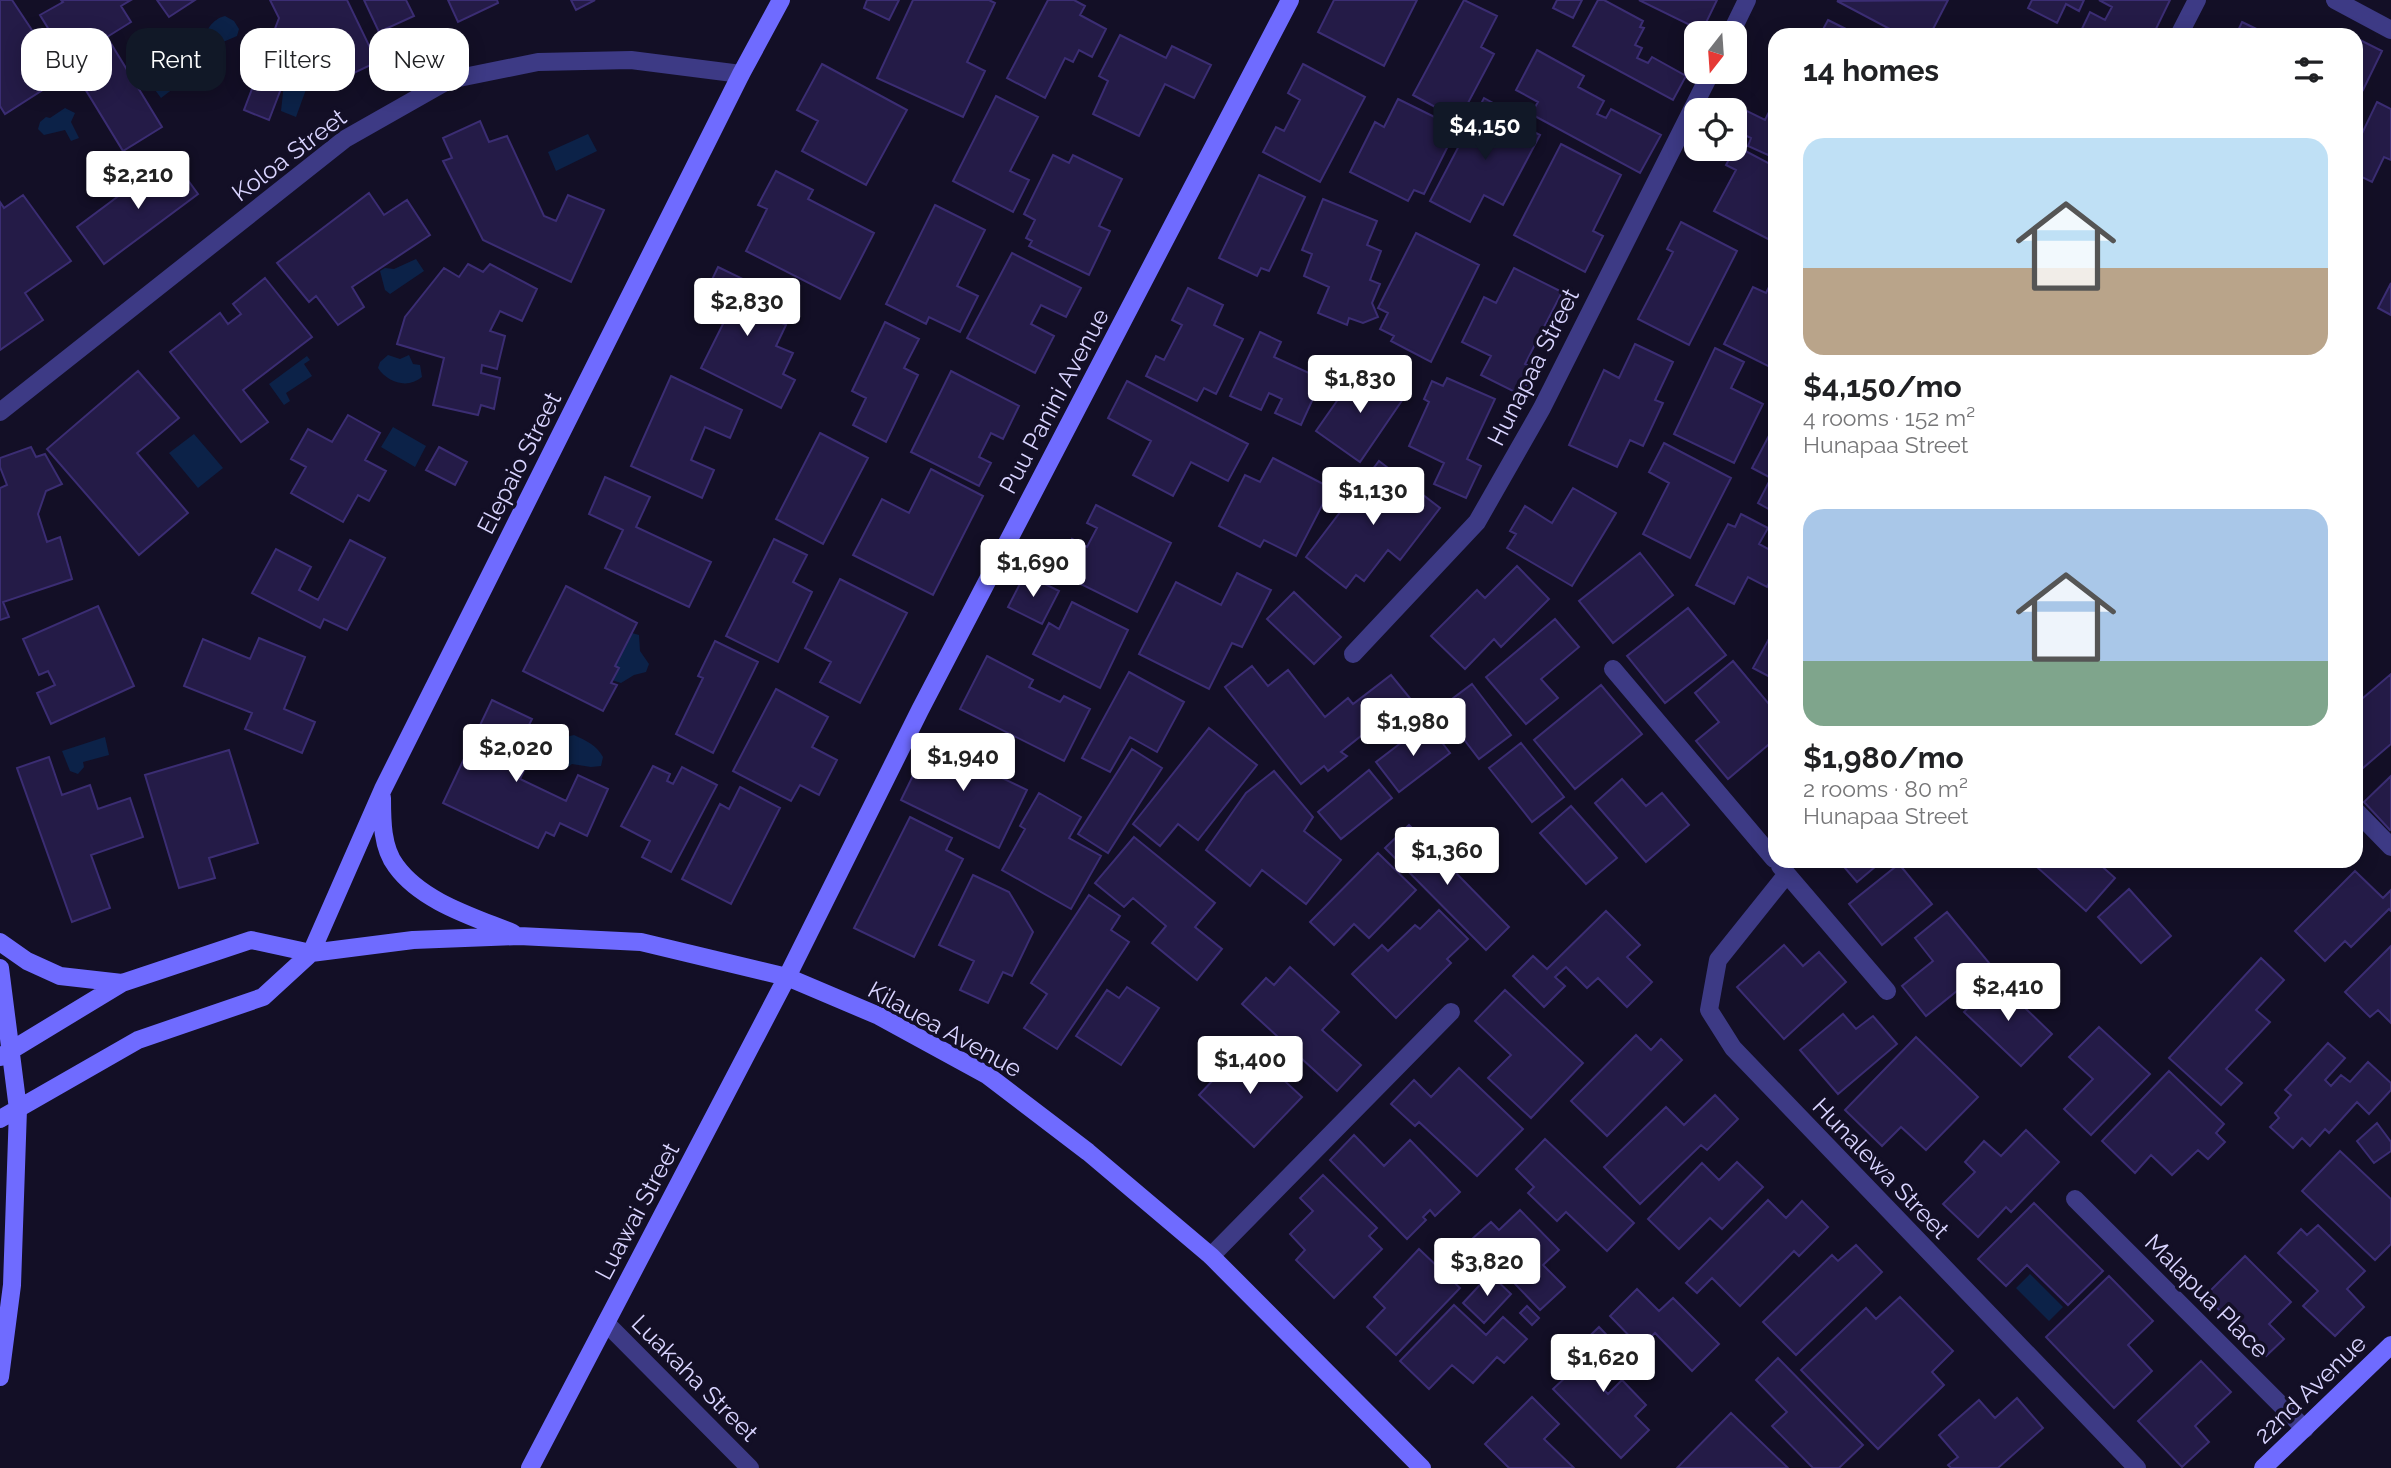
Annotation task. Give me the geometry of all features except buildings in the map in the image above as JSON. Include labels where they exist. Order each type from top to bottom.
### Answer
[{"type":"street","name":"Elepaio Street","points":[[310,953],[383,789],[741,74],[781,0]]},
{"type":"street","name":"Puu Panini Avenue","points":[[787,977],[920,710],[1290,0]]},
{"type":"street","points":[[1737,21],[1747,0]]},
{"type":"street","points":[[2183,28],[2197,0]]},
{"type":"street","points":[[2335,0],[2391,30]]},
{"type":"street","name":"Koloa Street","points":[[0,412],[345,139],[449,80],[538,62],[631,60],[741,74]]},
{"type":"street","name":"Hunapaa Street","points":[[1353,654],[1477,522],[1542,408],[1705,84]]},
{"type":"street","points":[[1613,669],[1768,852]]},
{"type":"street","points":[[383,789],[385,839],[395,866],[424,892],[460,911],[519,936]]},
{"type":"street","points":[[2363,818],[2391,847]]},
{"type":"street","name":"Hunalewa Street","points":[[1777,868],[1718,960],[1709,1010],[1733,1048],[2137,1468]]},
{"type":"street","points":[[1782,868],[1888,991]]},
{"type":"street","name":"Kilauea Avenue","points":[[6,1054],[122,982],[251,940],[310,953],[413,940],[519,936],[641,942],[787,977],[879,1016],[987,1075],[1088,1152],[1211,1256],[1422,1468]]},
{"type":"street","points":[[0,942],[27,961],[60,976],[122,982]]},
{"type":"street","points":[[0,1119],[138,1040],[263,997],[310,953]]},
{"type":"street","points":[[0,968],[6,1054],[18,1109],[12,1284],[0,1377]]},
{"type":"street","name":"Luawai Street","points":[[530,1468],[787,977]]},
{"type":"street","points":[[1211,1256],[1451,1012]]},
{"type":"street","name":"Malapua Place","points":[[2075,1199],[2305,1429]]},
{"type":"street","points":[[0,1255],[12,1284]]},
{"type":"street","name":"Luakaha Street","points":[[606,1322],[750,1468]]},
{"type":"street","name":"22nd Avenue","points":[[2263,1468],[2391,1345]]},
{"type":"water","points":[[225,16],[234,21],[239,29],[237,36],[226,41],[226,28],[209,28]]},
{"type":"water","points":[[156,91],[170,91],[161,98]]},
{"type":"water","points":[[283,91],[305,91],[296,117],[281,111]]},
{"type":"water","points":[[65,108],[75,113],[71,122],[79,138],[71,141],[65,130],[44,135],[38,129],[40,122],[46,117],[50,118]]},
{"type":"water","points":[[588,134],[597,151],[556,171],[548,152]]},
{"type":"water","points":[[416,259],[424,271],[390,294],[385,290],[380,271],[385,268],[394,269]]},
{"type":"water","points":[[388,355],[400,359],[409,355],[413,364],[420,365],[422,377],[411,383],[393,381],[378,368]]},
{"type":"water","points":[[307,356],[310,360],[304,364],[312,376],[286,393],[290,401],[284,405],[269,384]]},
{"type":"water","points":[[393,427],[426,446],[415,467],[381,447]]},
{"type":"water","points":[[194,434],[223,468],[198,488],[169,453]]},
{"type":"water","points":[[632,633],[639,635],[640,651],[649,664],[646,672],[621,683],[612,680],[615,661],[623,643]]},
{"type":"water","points":[[574,735],[597,749],[603,757],[601,766],[572,764],[565,769],[551,764],[546,755],[549,751],[561,740]]},
{"type":"water","points":[[105,737],[109,755],[83,762],[84,767],[78,774],[70,771],[62,751]]},
{"type":"water","points":[[2030,1274],[2063,1307],[2049,1321],[2016,1288]]}]
